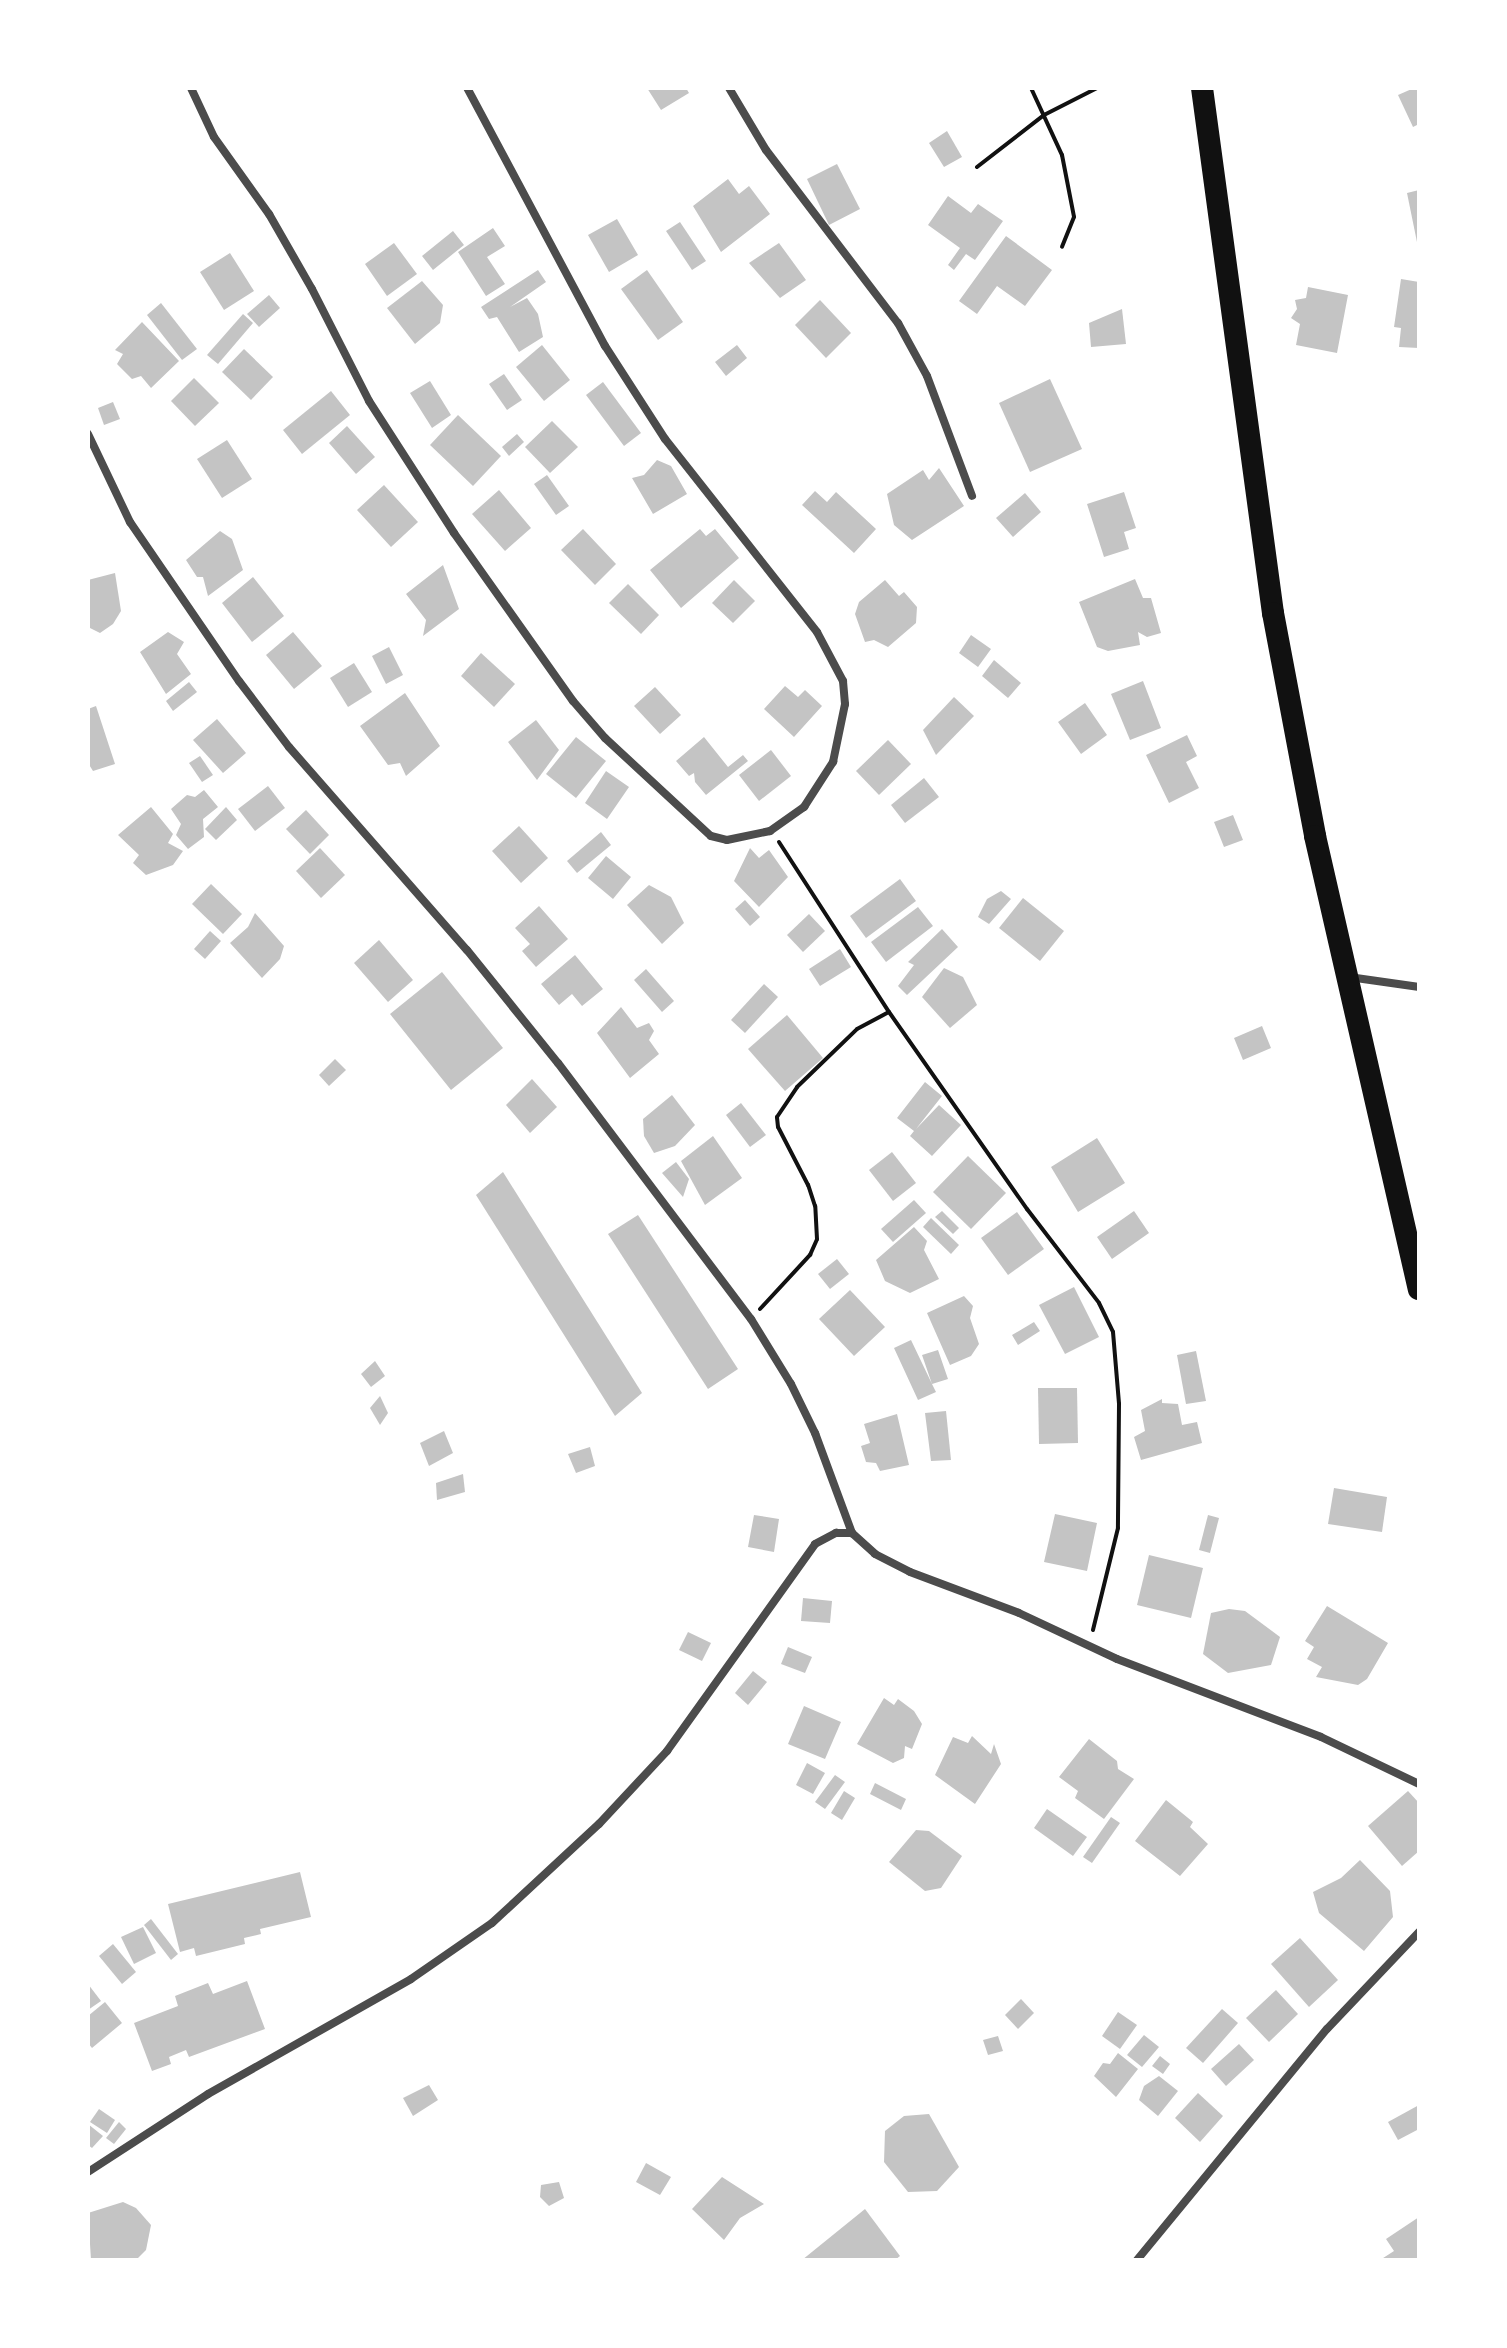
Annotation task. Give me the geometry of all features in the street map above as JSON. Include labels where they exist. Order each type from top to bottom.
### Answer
[{"type":"highway","points":[[1202,88],[1273,613],[1315,836],[1419,1289]]},
{"type":"street","points":[[191,88],[214,137],[269,214],[305,276],[369,401],[463,546],[573,701],[605,738],[711,836],[727,840],[770,831],[804,807],[833,762],[845,704],[843,681],[817,632],[673,451],[622,372],[467,88]]},
{"type":"street","points":[[729,88],[766,150],[898,323],[927,376],[972,496]]},
{"type":"street","points":[[88,434],[130,522],[297,758],[467,950],[558,1063],[751,1319],[791,1384],[815,1433],[852,1533],[893,1564],[1019,1613],[1089,1647],[1321,1737],[1419,1784]]},
{"type":"street","points":[[1346,976],[1419,987]]},
{"type":"street","points":[[88,2172],[208,2094],[411,1979],[492,1923],[599,1824],[667,1751],[815,1544],[836,1533],[852,1533]]},
{"type":"street","points":[[1137,2260],[1327,2029],[1419,1932]]},
{"type":"path","points":[[1031,88],[1062,155],[1074,217],[1062,247]]},
{"type":"path","points":[[977,167],[1044,115],[1097,88]]},
{"type":"path","points":[[770,831],[889,1012],[1027,1209],[1099,1303],[1113,1332],[1119,1404],[1118,1528],[1089,1647]]},
{"type":"path","points":[[751,1319],[810,1255],[817,1239],[818,1224],[811,1195],[778,1127],[777,1117],[797,1087],[857,1029],[889,1012]]},
{"type":"building","points":[[647,88],[686,88],[689,93],[661,110]]},
{"type":"building","points":[[1419,88],[1419,124],[1413,127],[1398,95]]},
{"type":"building","points":[[947,131],[962,157],[944,167],[929,143]]},
{"type":"building","points":[[837,164],[860,209],[829,225],[807,179]]},
{"type":"building","points":[[728,179],[739,194],[749,186],[770,214],[721,252],[693,206]]},
{"type":"building","points":[[1419,190],[1419,247],[1418,247],[1407,193]]},
{"type":"building","points":[[948,196],[971,213],[978,204],[1003,221],[975,260],[966,254],[954,270],[948,265],[960,248],[928,225]]},
{"type":"building","points":[[617,219],[638,255],[609,272],[588,235]]},
{"type":"building","points":[[680,222],[706,261],[692,270],[666,231]]},
{"type":"building","points":[[493,228],[505,246],[487,257],[505,284],[486,296],[458,252]]},
{"type":"building","points":[[453,231],[464,245],[433,270],[422,256]]},
{"type":"building","points":[[1006,236],[1052,270],[1025,306],[997,286],[977,314],[959,301]]},
{"type":"building","points":[[394,243],[417,274],[387,296],[365,264]]},
{"type":"building","points":[[779,243],[806,280],[780,298],[749,263]]},
{"type":"building","points":[[230,253],[254,291],[224,310],[200,272]]},
{"type":"building","points":[[538,270],[546,282],[510,307],[527,298],[538,314],[543,337],[519,352],[497,317],[489,319],[481,307]]},
{"type":"building","points":[[647,270],[683,322],[658,340],[621,289]]},
{"type":"building","points":[[1401,279],[1419,282],[1419,348],[1399,347],[1401,328],[1394,327]]},
{"type":"building","points":[[422,281],[443,305],[440,323],[415,344],[387,308]]},
{"type":"building","points":[[1308,287],[1348,295],[1337,353],[1296,345],[1300,324],[1291,318],[1297,309],[1295,300],[1306,298]]},
{"type":"building","points":[[269,295],[280,308],[259,327],[247,314]]},
{"type":"building","points":[[820,300],[851,333],[826,358],[795,325]]},
{"type":"building","points":[[161,303],[197,349],[182,360],[147,315]]},
{"type":"building","points":[[1122,309],[1126,344],[1091,347],[1089,323]]},
{"type":"building","points":[[243,314],[253,323],[218,364],[207,355]]},
{"type":"building","points":[[142,322],[179,361],[151,388],[141,376],[132,379],[117,364],[123,354],[115,350]]},
{"type":"building","points":[[542,345],[570,380],[544,401],[516,367]]},
{"type":"building","points":[[737,345],[747,358],[726,376],[715,362]]},
{"type":"building","points":[[244,349],[273,377],[251,400],[222,372]]},
{"type":"building","points":[[504,374],[522,400],[507,410],[489,384]]},
{"type":"building","points":[[194,378],[219,403],[195,426],[171,401]]},
{"type":"building","points":[[1050,379],[1082,449],[1030,472],[999,403]]},
{"type":"building","points":[[430,381],[451,415],[432,428],[410,393]]},
{"type":"building","points":[[603,382],[641,433],[624,446],[586,395]]},
{"type":"building","points":[[331,391],[350,415],[302,454],[283,430]]},
{"type":"building","points":[[113,402],[120,419],[104,425],[98,408]]},
{"type":"building","points":[[458,415],[501,456],[473,486],[430,445]]},
{"type":"building","points":[[552,421],[578,447],[550,473],[525,447]]},
{"type":"building","points":[[347,426],[375,457],[356,474],[329,443]]},
{"type":"building","points":[[517,434],[524,442],[509,456],[502,447]]},
{"type":"building","points":[[227,440],[252,479],[222,498],[197,459]]},
{"type":"building","points":[[657,460],[671,466],[687,494],[653,514],[632,478],[644,475]]},
{"type":"building","points":[[939,468],[964,506],[912,540],[894,525],[887,494],[923,470],[929,480]]},
{"type":"building","points":[[547,475],[569,506],[556,515],[534,484]]},
{"type":"building","points":[[384,485],[418,522],[391,547],[357,510]]},
{"type":"building","points":[[499,490],[531,528],[505,551],[472,514]]},
{"type":"building","points":[[815,491],[827,502],[836,492],[876,529],[854,553],[802,505]]},
{"type":"building","points":[[1124,492],[1136,528],[1124,532],[1129,549],[1104,557],[1087,504]]},
{"type":"building","points":[[1025,493],[1041,512],[1013,537],[996,518]]},
{"type":"building","points":[[583,529],[616,564],[595,585],[561,550]]},
{"type":"building","points":[[700,529],[706,536],[715,529],[739,558],[681,608],[650,570]]},
{"type":"building","points":[[220,531],[232,539],[243,570],[208,596],[203,577],[197,577],[186,560]]},
{"type":"building","points":[[443,565],[459,609],[423,636],[426,620],[406,594]]},
{"type":"building","points":[[115,573],[121,611],[113,624],[100,633],[88,627],[88,580]]},
{"type":"building","points":[[253,577],[284,616],[252,642],[222,603]]},
{"type":"building","points":[[1135,579],[1143,598],[1151,598],[1161,633],[1147,637],[1138,632],[1140,645],[1108,651],[1097,647],[1079,602]]},
{"type":"building","points":[[734,580],[755,601],[733,623],[712,603]]},
{"type":"building","points":[[885,580],[899,596],[904,592],[917,607],[916,623],[888,647],[874,640],[865,642],[855,614],[859,602]]},
{"type":"building","points":[[628,584],[659,615],[641,634],[609,603]]},
{"type":"building","points":[[168,632],[184,642],[177,654],[191,674],[166,694],[140,652]]},
{"type":"building","points":[[293,632],[322,666],[294,689],[266,655]]},
{"type":"building","points":[[971,635],[991,649],[978,667],[959,653]]},
{"type":"building","points":[[389,647],[403,675],[386,684],[372,656]]},
{"type":"building","points":[[481,653],[515,684],[494,707],[461,676]]},
{"type":"building","points":[[994,660],[1021,683],[1008,698],[982,676]]},
{"type":"building","points":[[354,663],[372,692],[348,707],[330,678]]},
{"type":"building","points":[[1143,681],[1161,728],[1130,740],[1111,694]]},
{"type":"building","points":[[189,682],[197,692],[173,711],[166,701]]},
{"type":"building","points":[[785,686],[798,697],[805,690],[822,706],[794,737],[764,709]]},
{"type":"building","points":[[655,687],[681,715],[660,734],[634,706]]},
{"type":"building","points":[[405,693],[440,746],[406,776],[400,763],[388,765],[360,726]]},
{"type":"building","points":[[954,697],[974,716],[936,755],[923,730]]},
{"type":"building","points":[[1085,703],[1107,735],[1081,754],[1058,722]]},
{"type":"building","points":[[96,706],[115,764],[93,771],[88,763],[88,709]]},
{"type":"building","points":[[217,719],[246,753],[223,773],[193,740]]},
{"type":"building","points":[[536,720],[559,750],[537,780],[508,742]]},
{"type":"building","points":[[1187,735],[1197,756],[1186,762],[1199,788],[1169,803],[1146,755]]},
{"type":"building","points":[[576,737],[606,761],[576,798],[546,774]]},
{"type":"building","points":[[704,737],[728,767],[743,755],[748,761],[706,795],[695,782],[694,773],[689,776],[676,761]]},
{"type":"building","points":[[888,740],[911,764],[879,795],[856,771]]},
{"type":"building","points":[[771,750],[791,776],[759,801],[739,775]]},
{"type":"building","points":[[200,756],[213,775],[202,782],[189,763]]},
{"type":"building","points":[[606,771],[629,787],[607,819],[585,803]]},
{"type":"building","points":[[924,778],[939,797],[905,823],[891,805]]},
{"type":"building","points":[[268,786],[285,808],[255,831],[238,809]]},
{"type":"building","points":[[204,790],[218,807],[203,819],[204,837],[188,849],[176,835],[181,824],[171,809],[187,795],[195,797]]},
{"type":"building","points":[[151,807],[173,834],[168,843],[183,851],[173,865],[146,875],[133,863],[139,855],[118,835]]},
{"type":"building","points":[[226,807],[237,820],[216,840],[205,829]]},
{"type":"building","points":[[306,810],[329,835],[310,854],[286,829]]},
{"type":"building","points":[[1233,815],[1243,840],[1224,847],[1214,822]]},
{"type":"building","points":[[519,826],[548,858],[521,883],[492,851]]},
{"type":"building","points":[[601,832],[611,845],[577,873],[567,861]]},
{"type":"building","points":[[320,848],[345,875],[321,898],[296,871]]},
{"type":"building","points":[[750,848],[759,858],[769,850],[788,877],[759,907],[734,881]]},
{"type":"building","points":[[606,856],[631,877],[613,899],[588,878]]},
{"type":"building","points":[[900,879],[916,901],[866,938],[850,916]]},
{"type":"building","points":[[211,884],[242,914],[223,934],[192,904]]},
{"type":"building","points":[[649,885],[671,897],[684,923],[662,944],[627,905]]},
{"type":"building","points":[[1001,891],[1011,899],[989,924],[978,917],[987,899]]},
{"type":"building","points":[[1023,898],[1064,931],[1040,961],[999,928]]},
{"type":"building","points":[[745,900],[760,917],[750,926],[735,909]]},
{"type":"building","points":[[539,906],[568,939],[536,967],[522,951],[530,944],[515,928]]},
{"type":"building","points":[[918,907],[933,926],[886,962],[871,942]]},
{"type":"building","points":[[255,913],[284,946],[280,959],[262,978],[230,943],[248,927]]},
{"type":"building","points":[[809,914],[825,931],[803,952],[787,935]]},
{"type":"building","points":[[942,929],[958,947],[907,995],[898,986],[914,965],[908,962]]},
{"type":"building","points":[[210,931],[221,941],[205,959],[194,949]]},
{"type":"building","points":[[379,940],[413,980],[388,1002],[354,963]]},
{"type":"building","points":[[840,949],[851,967],[820,986],[809,969]]},
{"type":"building","points":[[575,955],[603,989],[582,1006],[572,994],[559,1005],[541,984]]},
{"type":"building","points":[[944,968],[963,977],[977,1005],[950,1028],[922,997]]},
{"type":"building","points":[[646,969],[674,1001],[662,1012],[634,980]]},
{"type":"building","points":[[442,972],[503,1048],[451,1090],[390,1014]]},
{"type":"building","points":[[764,984],[778,997],[745,1033],[731,1020]]},
{"type":"building","points":[[621,1007],[637,1028],[649,1023],[654,1031],[649,1040],[659,1054],[630,1078],[597,1033]]},
{"type":"building","points":[[787,1015],[823,1058],[785,1091],[748,1049]]},
{"type":"building","points":[[1262,1026],[1271,1048],[1243,1060],[1234,1038]]},
{"type":"building","points":[[335,1059],[346,1070],[329,1086],[319,1075]]},
{"type":"building","points":[[532,1079],[557,1107],[530,1133],[506,1105]]},
{"type":"building","points":[[925,1082],[942,1096],[916,1129],[939,1105],[961,1125],[932,1156],[910,1136],[914,1131],[897,1118]]},
{"type":"building","points":[[672,1095],[695,1125],[675,1146],[654,1153],[644,1136],[643,1119]]},
{"type":"building","points":[[741,1103],[766,1135],[750,1147],[726,1115]]},
{"type":"building","points":[[713,1136],[742,1178],[705,1205],[681,1161]]},
{"type":"building","points":[[1097,1138],[1125,1183],[1078,1212],[1051,1167]]},
{"type":"building","points":[[892,1152],[916,1183],[893,1201],[869,1170]]},
{"type":"building","points":[[968,1156],[1006,1193],[971,1229],[933,1192]]},
{"type":"building","points":[[676,1162],[689,1179],[683,1197],[662,1173]]},
{"type":"building","points":[[503,1172],[642,1393],[615,1416],[476,1195]]},
{"type":"building","points":[[914,1200],[926,1213],[893,1242],[881,1229]]},
{"type":"building","points":[[942,1211],[959,1228],[953,1234],[935,1217]]},
{"type":"building","points":[[1134,1211],[1149,1233],[1112,1259],[1097,1237]]},
{"type":"building","points":[[1017,1212],[1044,1249],[1008,1275],[981,1238]]},
{"type":"building","points":[[638,1215],[738,1369],[708,1389],[608,1234]]},
{"type":"building","points":[[931,1218],[959,1245],[951,1254],[923,1227]]},
{"type":"building","points":[[914,1227],[927,1241],[924,1250],[939,1279],[910,1293],[885,1281],[876,1260]]},
{"type":"building","points":[[837,1259],[849,1274],[830,1289],[818,1274]]},
{"type":"building","points":[[1074,1287],[1099,1337],[1065,1354],[1039,1305]]},
{"type":"building","points":[[850,1290],[885,1327],[854,1356],[819,1319]]},
{"type":"building","points":[[964,1296],[973,1306],[970,1318],[979,1344],[971,1356],[950,1365],[927,1313]]},
{"type":"building","points":[[1034,1322],[1040,1331],[1018,1345],[1012,1335]]},
{"type":"building","points":[[911,1340],[936,1392],[918,1400],[894,1348]]},
{"type":"building","points":[[938,1350],[948,1379],[932,1384],[922,1355]]},
{"type":"building","points":[[1196,1351],[1206,1401],[1186,1404],[1177,1355]]},
{"type":"building","points":[[375,1361],[385,1376],[371,1387],[361,1374]]},
{"type":"building","points":[[1038,1388],[1077,1388],[1078,1443],[1039,1444]]},
{"type":"building","points":[[380,1396],[388,1413],[380,1425],[370,1408]]},
{"type":"building","points":[[1162,1399],[1162,1403],[1178,1404],[1182,1425],[1197,1422],[1202,1443],[1141,1460],[1134,1437],[1145,1431],[1141,1410]]},
{"type":"building","points":[[946,1411],[951,1460],[931,1461],[925,1413]]},
{"type":"building","points":[[897,1414],[909,1465],[880,1471],[876,1463],[866,1462],[861,1446],[870,1443],[864,1424]]},
{"type":"building","points":[[444,1431],[453,1453],[429,1466],[420,1443]]},
{"type":"building","points":[[590,1447],[595,1466],[576,1473],[568,1454]]},
{"type":"building","points":[[463,1474],[465,1492],[437,1500],[436,1483]]},
{"type":"building","points":[[1334,1488],[1387,1497],[1382,1532],[1328,1524]]},
{"type":"building","points":[[1055,1514],[1097,1523],[1087,1571],[1044,1562]]},
{"type":"building","points":[[754,1515],[779,1519],[774,1552],[748,1547]]},
{"type":"building","points":[[1208,1515],[1219,1518],[1210,1553],[1199,1550]]},
{"type":"building","points":[[1149,1555],[1203,1568],[1191,1618],[1137,1605]]},
{"type":"building","points":[[803,1598],[832,1601],[830,1623],[801,1621]]},
{"type":"building","points":[[1327,1606],[1388,1643],[1367,1679],[1358,1685],[1316,1677],[1322,1667],[1307,1659],[1314,1647],[1305,1641]]},
{"type":"building","points":[[1229,1609],[1245,1611],[1280,1637],[1271,1665],[1228,1673],[1203,1654],[1211,1613]]},
{"type":"building","points":[[688,1632],[711,1643],[702,1661],[679,1650]]},
{"type":"building","points":[[788,1647],[812,1657],[805,1673],[781,1664]]},
{"type":"building","points":[[753,1671],[767,1682],[748,1705],[735,1693]]},
{"type":"building","points":[[884,1698],[894,1705],[898,1699],[914,1711],[922,1724],[912,1749],[905,1746],[904,1758],[893,1763],[857,1744]]},
{"type":"building","points":[[804,1706],[841,1722],[825,1759],[788,1744]]},
{"type":"building","points":[[972,1736],[991,1754],[994,1744],[1001,1764],[975,1804],[935,1775],[953,1737],[968,1743]]},
{"type":"building","points":[[1089,1739],[1117,1761],[1118,1769],[1134,1779],[1104,1819],[1075,1798],[1078,1791],[1059,1777]]},
{"type":"building","points":[[807,1763],[825,1773],[813,1794],[796,1785]]},
{"type":"building","points":[[835,1775],[845,1782],[825,1809],[815,1802]]},
{"type":"building","points":[[875,1783],[906,1799],[901,1810],[870,1794]]},
{"type":"building","points":[[844,1791],[855,1798],[842,1820],[831,1813]]},
{"type":"building","points":[[1408,1791],[1419,1803],[1419,1851],[1402,1866],[1368,1826]]},
{"type":"building","points":[[1166,1800],[1193,1822],[1190,1827],[1208,1844],[1180,1876],[1135,1841]]},
{"type":"building","points":[[1047,1809],[1087,1837],[1073,1856],[1034,1828]]},
{"type":"building","points":[[1111,1817],[1120,1823],[1092,1863],[1083,1857]]},
{"type":"building","points":[[916,1830],[929,1831],[962,1856],[941,1888],[925,1891],[889,1862]]},
{"type":"building","points":[[1360,1860],[1390,1891],[1393,1917],[1364,1951],[1319,1913],[1313,1892],[1341,1878]]},
{"type":"building","points":[[300,1872],[311,1917],[260,1929],[261,1934],[244,1938],[245,1944],[196,1956],[194,1948],[180,1952],[168,1904]]},
{"type":"building","points":[[151,1919],[178,1954],[171,1960],[144,1925]]},
{"type":"building","points":[[143,1927],[156,1953],[134,1964],[121,1937]]},
{"type":"building","points":[[1300,1938],[1338,1980],[1309,2007],[1271,1964]]},
{"type":"building","points":[[113,1944],[136,1972],[122,1984],[99,1956]]},
{"type":"building","points":[[247,1981],[265,2029],[189,2057],[186,2050],[169,2057],[171,2064],[152,2071],[134,2023],[178,2006],[175,1996],[208,1983],[213,1994]]},
{"type":"building","points":[[88,1984],[101,2001],[88,2010]]},
{"type":"building","points":[[1276,1990],[1298,2014],[1269,2042],[1246,2018]]},
{"type":"building","points":[[1021,1999],[1034,2013],[1018,2029],[1005,2015]]},
{"type":"building","points":[[105,2002],[122,2023],[92,2048],[88,2043],[88,2016]]},
{"type":"building","points":[[1222,2009],[1238,2023],[1203,2063],[1186,2048]]},
{"type":"building","points":[[1118,2012],[1137,2025],[1120,2049],[1102,2036]]},
{"type":"building","points":[[1144,2035],[1159,2047],[1142,2067],[1127,2055]]},
{"type":"building","points":[[998,2036],[1003,2051],[988,2055],[983,2040]]},
{"type":"building","points":[[1239,2044],[1254,2060],[1226,2086],[1211,2069]]},
{"type":"building","points":[[1118,2053],[1138,2069],[1116,2097],[1094,2076],[1103,2063],[1110,2064]]},
{"type":"building","points":[[1160,2056],[1170,2064],[1163,2074],[1152,2066]]},
{"type":"building","points":[[1159,2076],[1178,2091],[1158,2116],[1139,2100],[1144,2086]]},
{"type":"building","points":[[429,2085],[438,2100],[413,2116],[403,2098]]},
{"type":"building","points":[[1198,2093],[1223,2116],[1200,2142],[1175,2118]]},
{"type":"building","points":[[1419,2105],[1419,2129],[1398,2140],[1388,2122]]},
{"type":"building","points":[[99,2109],[115,2120],[107,2133],[90,2122]]},
{"type":"building","points":[[929,2114],[959,2167],[937,2191],[908,2192],[884,2162],[885,2131],[904,2116]]},
{"type":"building","points":[[119,2122],[126,2129],[114,2144],[106,2138]]},
{"type":"building","points":[[88,2124],[103,2136],[92,2148],[88,2145]]},
{"type":"building","points":[[646,2163],[671,2177],[660,2195],[636,2182]]},
{"type":"building","points":[[722,2177],[764,2204],[740,2218],[724,2240],[692,2209]]},
{"type":"building","points":[[559,2182],[564,2198],[549,2206],[540,2197],[541,2185]]},
{"type":"building","points":[[123,2202],[136,2208],[151,2225],[146,2250],[136,2260],[91,2260],[88,2213]]},
{"type":"building","points":[[865,2209],[900,2256],[895,2260],[802,2260]]},
{"type":"building","points":[[1419,2217],[1419,2260],[1380,2260],[1394,2251],[1386,2239]]}]
